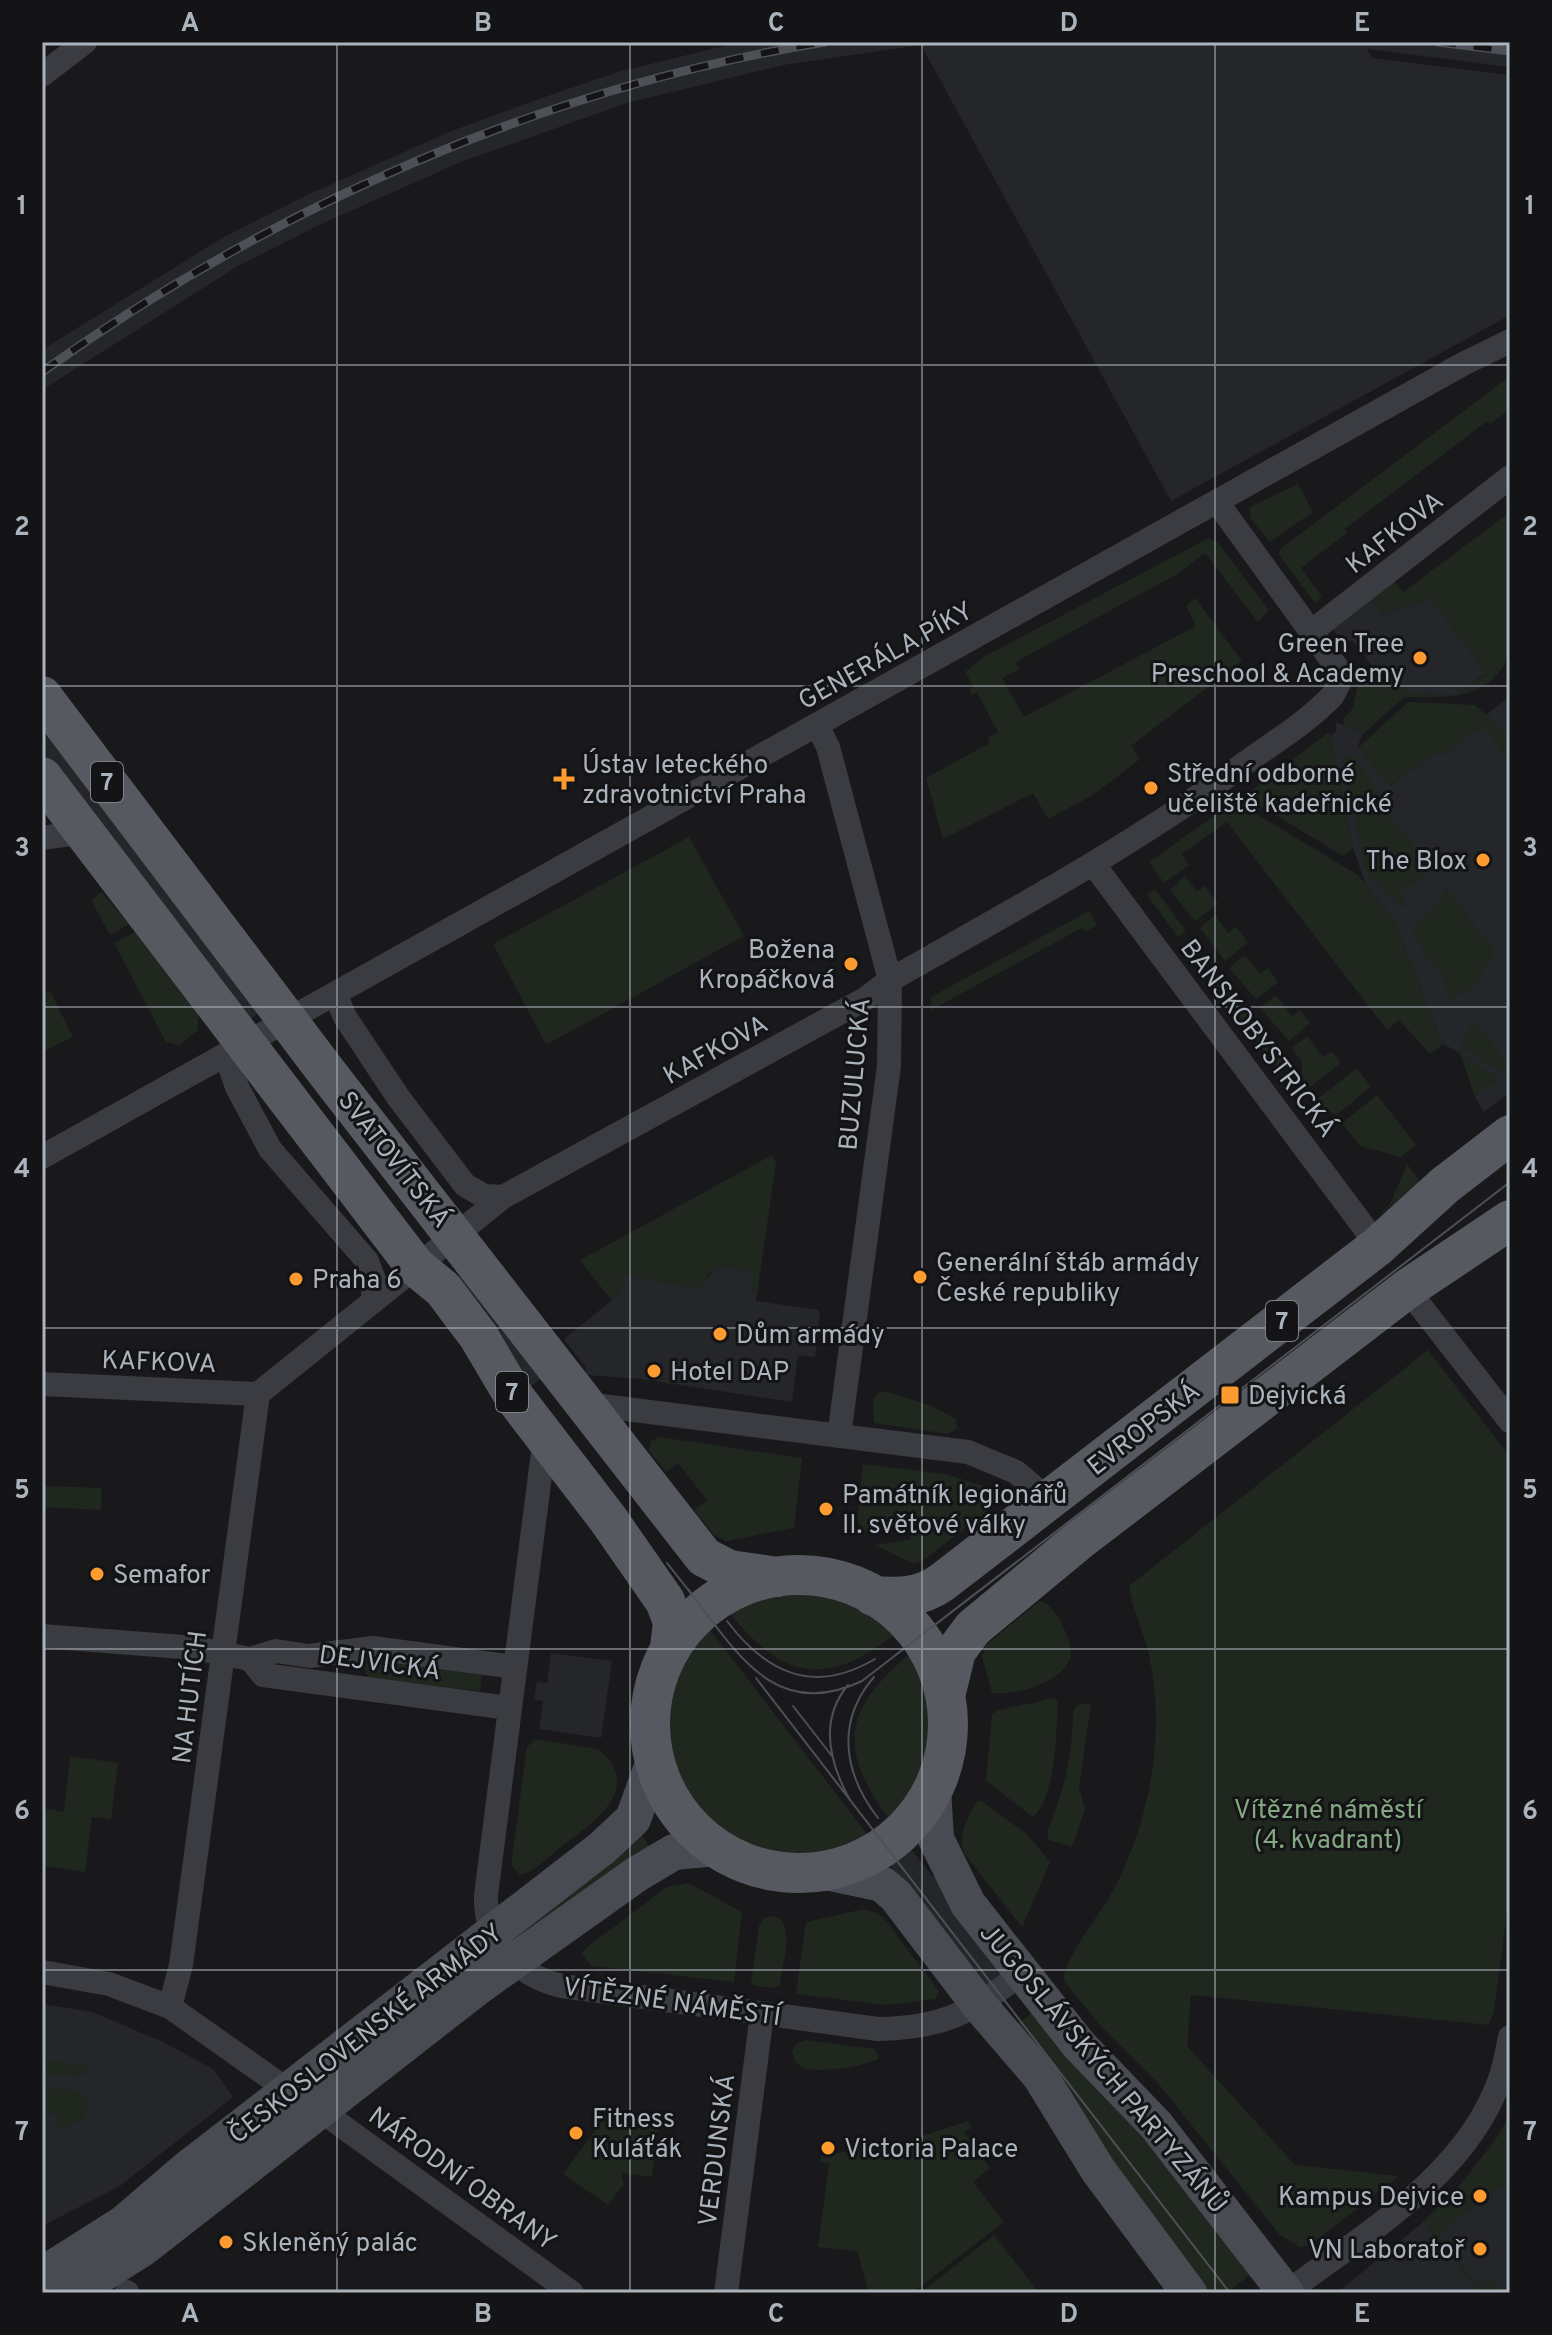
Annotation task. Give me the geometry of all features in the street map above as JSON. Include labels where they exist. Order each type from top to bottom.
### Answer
[{"type":"main road","name":"SVATOVÍTSKÁ","points":[[42,696],[288,1021],[704,1557],[729,1570],[778,1577]]},
{"type":"main road","name":"SVATOVÍTSKÁ","points":[[42,777],[236,1049],[415,1266],[443,1289],[479,1337],[515,1398],[665,1601],[673,1622],[670,1648]]},
{"type":"main road","name":"EVROPSKÁ","points":[[873,1596],[906,1597],[930,1590],[1050,1501],[1378,1246],[1445,1185],[1510,1135]]},
{"type":"main road","name":"EVROPSKÁ","points":[[946,1692],[956,1651],[973,1628],[1077,1542],[1407,1289],[1510,1220]]},
{"type":"main road","name":"7","points":[[778,1577],[817,1576],[873,1596]]},
{"type":"main road","points":[[670,1648],[693,1619],[716,1600],[747,1585],[778,1577]]},
{"type":"main road","points":[[873,1596],[896,1610],[919,1633],[932,1653],[946,1692]]},
{"type":"main road","name":"7","points":[[670,1648],[650,1703],[650,1742],[654,1761],[678,1810],[717,1848],[767,1870],[821,1871],[863,1858],[885,1845],[908,1824],[933,1788],[948,1741],[946,1692]]},
{"type":"main road","name":"ČESKOSLOVENSKÉ ARMÁDY","points":[[72,2293],[142,2249],[320,2110],[503,1948],[550,1891],[633,1819],[654,1761]]},
{"type":"main road","name":"JUGOSLÁVSKÝCH PARTYZÁNŮ","points":[[933,1788],[932,1819],[944,1861],[968,1904],[1079,2045],[1156,2125],[1286,2293]]},
{"type":"main road","name":"ČESKOSLOVENSKÉ ARMÁDY","points":[[42,2275],[124,2223],[188,2168],[289,2091],[503,1948],[662,1857],[690,1848],[717,1848]]},
{"type":"main road","name":"JUGOSLÁVSKÝCH PARTYZÁNŮ","points":[[821,1871],[889,1888],[979,2005],[1040,2076],[1098,2170],[1189,2293]]},
{"type":"street","points":[[42,75],[85,42]]},
{"type":"street","name":"GENERÁLA PÍKY","points":[[42,1157],[1510,341]]},
{"type":"street","name":"KAFKOVA","points":[[1312,631],[1510,477]]},
{"type":"street","name":"KAFKOVA","points":[[42,1384],[258,1394],[503,1197],[865,999],[890,980],[1094,865],[1172,816],[1327,701],[1337,687],[1339,673],[1335,662],[1217,502]]},
{"type":"street","name":"BUZULUCKÁ","points":[[817,725],[828,747],[890,980],[889,1066],[839,1436]]},
{"type":"street","points":[[42,838],[84,832]]},
{"type":"street","name":"BANSKOBYSTRICKÁ","points":[[1094,865],[1378,1246]]},
{"type":"street","name":"SVATOVÍTSKÁ","points":[[335,994],[345,1017],[398,1097],[465,1185],[484,1196],[503,1197]]},
{"type":"street","name":"SVATOVÍTSKÁ","points":[[236,1049],[237,1087],[270,1149],[367,1261],[374,1280],[373,1299]]},
{"type":"street","points":[[1407,1289],[1510,1421]]},
{"type":"street","name":"NA HUTÍCH","points":[[170,2007],[181,1965],[258,1394]]},
{"type":"street","points":[[586,1404],[968,1452],[1016,1472],[1050,1501]]},
{"type":"street","points":[[503,1948],[487,1919],[486,1895],[545,1437]]},
{"type":"street","name":"DEJVICKÁ","points":[[42,1636],[223,1652],[250,1659],[276,1651],[309,1656],[373,1648],[514,1667]]},
{"type":"street","name":"DEJVICKÁ","points":[[250,1659],[263,1675],[509,1708]]},
{"type":"street","name":"VÍTĚZNÉ NÁMĚSTÍ","points":[[503,1948],[536,1978],[562,1986],[878,2029],[911,2029],[949,2020],[979,2005],[1021,1973]]},
{"type":"street","points":[[42,1972],[109,1984],[170,2007],[289,2091]]},
{"type":"street","name":"VERDUNSKÁ","points":[[726,2293],[762,2014]]},
{"type":"street","points":[[1286,2293],[1390,2215],[1436,2175],[1471,2132],[1500,2079],[1510,2037]]},
{"type":"street","name":"NÁRODNÍ OBRANY","points":[[320,2110],[572,2293]]},
{"type":"shaded area","points":[[740,42],[1510,42],[1510,67],[1367,49],[1372,58],[1510,75],[1510,315],[1171,501],[921,45],[784,65],[627,103],[461,162],[321,224],[238,266],[42,390],[42,350],[222,238],[307,195],[449,132],[530,102],[618,72]]},
{"type":"shaded area","name":"Green Tree Preschool & Academy","points":[[1431,598],[1486,673],[1458,695],[1407,694],[1391,672],[1382,679],[1352,640],[1345,645],[1333,630],[1372,600],[1384,615]]},
{"type":"shaded area","points":[[1510,697],[1510,1092],[1484,1112],[1475,1097],[1460,1053],[1443,1044],[1393,918],[1366,885],[1353,848],[1330,736],[1336,732],[1336,722],[1361,732],[1364,730],[1358,746],[1390,786]]},
{"type":"shaded area","points":[[42,722],[258,1014],[252,1018],[241,1015],[42,756]]},
{"type":"shaded area","name":"Dům armády","points":[[715,1267],[754,1271],[752,1292],[757,1294],[756,1301],[818,1310],[820,1313],[815,1357],[798,1355],[792,1402],[641,1379],[586,1375],[586,1368],[564,1339],[621,1293],[623,1275],[672,1284],[708,1278]]},
{"type":"shaded area","points":[[466,1272],[546,1375],[526,1389],[448,1287]]},
{"type":"shaded area","points":[[551,1653],[612,1661],[601,1738],[539,1729],[543,1701],[534,1700],[537,1682],[547,1683]]},
{"type":"shaded area","points":[[908,1845],[933,1877],[939,1873],[1004,1971],[985,1985],[887,1861]]},
{"type":"shaded area","points":[[42,2004],[92,2012],[163,2042],[213,2069],[233,2097],[120,2186],[44,2225],[42,2230]]},
{"type":"shaded area","name":"Kampus Dejvice","points":[[1510,2112],[1510,2293],[1337,2293],[1423,2222],[1458,2188],[1502,2131]]},
{"type":"green space","points":[[1510,376],[1510,409],[1490,424],[1487,421],[1345,529],[1347,533],[1301,568],[1322,597],[1315,603],[1279,555],[1279,550]]},
{"type":"green space","points":[[1298,484],[1313,512],[1270,542],[1250,518],[1250,507]]},
{"type":"green space","points":[[1510,512],[1510,654],[1490,681],[1478,689],[1458,695],[1486,674],[1431,598],[1384,615],[1372,600],[1393,580],[1403,592]]},
{"type":"green space","points":[[1209,538],[1218,543],[1269,610],[1258,622],[1205,553],[1177,574],[1016,662],[1019,669],[1002,678],[1024,717],[1196,626],[1186,606],[1195,598],[1242,661],[1131,746],[1140,759],[1093,795],[1048,819],[1033,793],[943,839],[926,778],[990,743],[987,738],[998,732],[977,693],[971,695],[970,689],[974,687],[965,672],[987,655]]},
{"type":"green space","points":[[1391,672],[1407,694],[1457,695],[1404,697],[1364,733],[1344,725],[1343,720],[1353,708],[1359,681],[1382,679]]},
{"type":"green space","points":[[1408,702],[1475,705],[1510,736],[1510,761],[1483,726],[1441,757],[1437,753],[1389,786],[1359,747]]},
{"type":"green space","points":[[1329,732],[1353,848],[1343,856],[1244,796]]},
{"type":"green space","points":[[1350,754],[1381,793],[1376,797],[1431,869],[1399,894],[1408,907],[1405,909],[1365,869],[1343,760]]},
{"type":"green space","points":[[1235,801],[1358,875],[1393,918],[1443,1044],[1430,1054],[1399,1020],[1387,1030],[1227,822],[1181,854],[1189,865],[1164,883],[1149,862]]},
{"type":"green space","points":[[689,837],[744,936],[546,1045],[493,944]]},
{"type":"green space","points":[[1185,876],[1197,891],[1205,886],[1218,904],[1195,921],[1170,890]]},
{"type":"green space","points":[[1155,889],[1186,931],[1178,937],[1147,895]]},
{"type":"green space","points":[[1447,889],[1495,951],[1473,988],[1450,1000],[1438,967],[1435,969],[1422,951],[1424,949],[1412,931]]},
{"type":"green space","points":[[101,892],[129,924],[110,935],[91,900]]},
{"type":"green space","points":[[1089,911],[1097,925],[1085,932],[1082,928],[931,1010],[931,997]]},
{"type":"green space","points":[[1215,915],[1228,933],[1236,927],[1248,942],[1225,961],[1200,928]]},
{"type":"green space","points":[[135,932],[198,1013],[198,1030],[179,1045],[166,1042],[114,943]]},
{"type":"green space","points":[[1245,955],[1260,974],[1268,968],[1278,982],[1256,999],[1229,968]]},
{"type":"green space","points":[[1217,973],[1250,1016],[1243,1022],[1210,978]]},
{"type":"green space","points":[[42,989],[45,994],[50,991],[73,1037],[42,1052]]},
{"type":"green space","points":[[1276,995],[1292,1016],[1300,1010],[1310,1023],[1289,1041],[1260,1008]]},
{"type":"green space","points":[[1473,1019],[1510,1068],[1504,1074],[1461,1046]]},
{"type":"green space","points":[[1253,1020],[1286,1063],[1278,1069],[1246,1026]]},
{"type":"green space","points":[[1307,1036],[1323,1057],[1332,1051],[1341,1063],[1302,1093],[1302,1062],[1292,1048]]},
{"type":"green space","points":[[1460,1053],[1498,1079],[1475,1097]]},
{"type":"green space","points":[[1357,1068],[1371,1087],[1336,1115],[1311,1104]]},
{"type":"green space","points":[[1377,1095],[1416,1145],[1401,1157],[1360,1146],[1342,1123]]},
{"type":"green space","points":[[772,1155],[776,1163],[757,1294],[752,1292],[754,1271],[715,1267],[698,1288],[624,1276],[621,1293],[612,1301],[580,1260]]},
{"type":"green space","points":[[1407,1164],[1421,1183],[1378,1216],[1390,1204]]},
{"type":"green space","name":"Vítězné náměstí (4. kvadrant)","points":[[1428,1350],[1510,1457],[1510,1890],[1494,2011],[1489,2025],[1191,1995],[1187,2046],[1295,2165],[1399,2176],[1310,2245],[1300,2247],[1280,2235],[1157,2082],[1099,2024],[1063,1980],[1073,1953],[1106,1902],[1132,1849],[1153,1767],[1154,1683],[1147,1646],[1129,1586]]},
{"type":"green space","points":[[884,1391],[932,1406],[956,1419],[957,1429],[948,1434],[874,1423],[873,1401],[878,1393]]},
{"type":"green space","points":[[659,1437],[802,1458],[794,1528],[726,1541],[713,1534],[694,1510],[707,1500],[678,1463],[666,1472],[649,1451],[651,1441]]},
{"type":"green space","points":[[863,1464],[945,1474],[997,1490],[994,1506],[922,1561],[912,1563],[875,1545],[911,1539],[908,1525],[866,1532],[857,1521]]},
{"type":"green space","points":[[45,1486],[101,1488],[101,1510],[44,1507]]},
{"type":"green space","points":[[794,1590],[854,1602],[897,1633],[848,1663],[826,1669],[806,1669],[786,1663],[767,1651],[727,1610],[757,1597]]},
{"type":"green space","points":[[1040,1601],[1052,1609],[1062,1625],[1070,1644],[1070,1659],[1057,1675],[1036,1686],[992,1693],[982,1657],[986,1645]]},
{"type":"green space","points":[[707,1626],[870,1838],[818,1856],[769,1854],[727,1836],[693,1805],[672,1765],[665,1719],[676,1672]]},
{"type":"green space","points":[[912,1652],[929,1696],[933,1742],[921,1785],[908,1805],[891,1822],[862,1772],[855,1751],[855,1731],[860,1712],[872,1693]]},
{"type":"green space","points":[[373,1659],[482,1674],[480,1691],[369,1678],[363,1666]]},
{"type":"green space","points":[[1055,1698],[1058,1704],[1050,1780],[1041,1808],[1033,1817],[986,1781],[992,1714],[998,1710]]},
{"type":"green space","points":[[1091,1703],[1079,1788],[1085,1809],[1072,1847],[1049,1840],[1047,1832],[1066,1772],[1073,1710],[1078,1705]]},
{"type":"green space","points":[[536,1739],[598,1749],[611,1764],[617,1778],[616,1791],[609,1804],[587,1827],[536,1867],[520,1875],[511,1865],[527,1747]]},
{"type":"green space","points":[[70,1756],[118,1763],[111,1819],[92,1817],[85,1872],[42,1866],[42,1808],[64,1812]]},
{"type":"green space","points":[[981,1801],[1027,1834],[1050,1862],[1022,1927],[964,1853],[964,1827],[976,1802]]},
{"type":"green space","points":[[639,1832],[653,1851],[517,1940],[515,1937]]},
{"type":"green space","points":[[689,1883],[742,1912],[734,1982],[591,1966],[582,1954],[586,1948],[667,1887]]},
{"type":"green space","points":[[864,1909],[877,1913],[887,1922],[939,1991],[936,1999],[887,2005],[796,1994],[806,1922]]},
{"type":"green space","points":[[775,1916],[785,1928],[786,1936],[780,1984],[774,1988],[754,1986],[751,1983],[759,1926],[764,1918]]},
{"type":"green space","points":[[1033,2012],[1121,2105],[1254,2272],[1226,2293],[1201,2293],[1017,2024]]},
{"type":"green space","points":[[805,2040],[875,2049],[879,2058],[854,2066],[809,2070],[799,2065],[792,2052],[796,2044]]},
{"type":"green space","points":[[42,2059],[90,2067],[84,2076],[42,2074]]},
{"type":"green space","points":[[42,2086],[83,2092],[89,2100],[85,2118],[55,2132],[58,2112],[42,2117]]},
{"type":"green space","points":[[1510,2112],[1510,2197],[1502,2186],[1439,2234],[1479,2287],[1491,2278],[1501,2291],[1481,2293],[1423,2222],[1484,2157]]},
{"type":"green space","points":[[608,2113],[659,2123],[652,2177],[621,2173],[624,2184],[608,2205],[563,2174]]},
{"type":"green space","points":[[968,2121],[972,2127],[964,2132],[990,2168],[973,2182],[1004,2222],[912,2293],[869,2293],[857,2251],[818,2247],[829,2164],[820,2162],[821,2155],[895,2145]]},
{"type":"green space","points":[[994,2235],[1039,2293],[926,2293],[924,2290]]},
{"type":"tram line","points":[[688,1589],[741,1656],[760,1674],[781,1686],[804,1693],[831,1692],[862,1681],[1510,1182]]},
{"type":"tram line","points":[[667,1563],[693,1596]]},
{"type":"tram line","points":[[727,1621],[758,1654],[775,1666],[793,1673],[812,1677],[832,1676],[875,1659]]},
{"type":"tram line","points":[[874,1677],[853,1712],[849,1748],[858,1784],[878,1818]]},
{"type":"tram line","points":[[756,1678],[1230,2293]]},
{"type":"tram line","points":[[848,1685],[833,1713],[830,1742],[837,1772],[850,1800]]},
{"type":"tram line","points":[[793,1706],[832,1756]]},
{"type":"railway","points":[[42,372],[130,312],[222,257],[317,207],[415,162],[515,123],[617,89],[720,62],[825,42]]},
{"type":"railway","points":[[1438,42],[1510,51]]},
{"type":"place","name":"Green Tree Preschool & Academy","points":[[1420,658]]},
{"type":"place","name":"Ústav leteckého zdravotnictví Praha","points":[[564,779]]},
{"type":"place","name":"Střední odborné učeliště kadeřnické","points":[[1151,788]]},
{"type":"place","name":"The Blox","points":[[1483,860]]},
{"type":"place","name":"Božena Kropáčková","points":[[851,964]]},
{"type":"place","name":"Generální štáb armády České republiky","points":[[920,1277]]},
{"type":"place","name":"Praha 6","points":[[296,1279]]},
{"type":"place","name":"Dům armády","points":[[720,1334]]},
{"type":"place","name":"Hotel DAP","points":[[654,1371]]},
{"type":"place","name":"Dejvická","points":[[1230,1395]]},
{"type":"place","name":"Památník legionářů II. světové války","points":[[826,1509]]},
{"type":"place","name":"Semafor","points":[[97,1574]]},
{"type":"place","name":"Fitness Kuláťák","points":[[576,2133]]},
{"type":"place","name":"Victoria Palace","points":[[828,2148]]},
{"type":"place","name":"Kampus Dejvice","points":[[1480,2196]]},
{"type":"place","name":"Skleněný palác","points":[[226,2242]]},
{"type":"place","name":"VN Laboratoř","points":[[1480,2249]]}]
